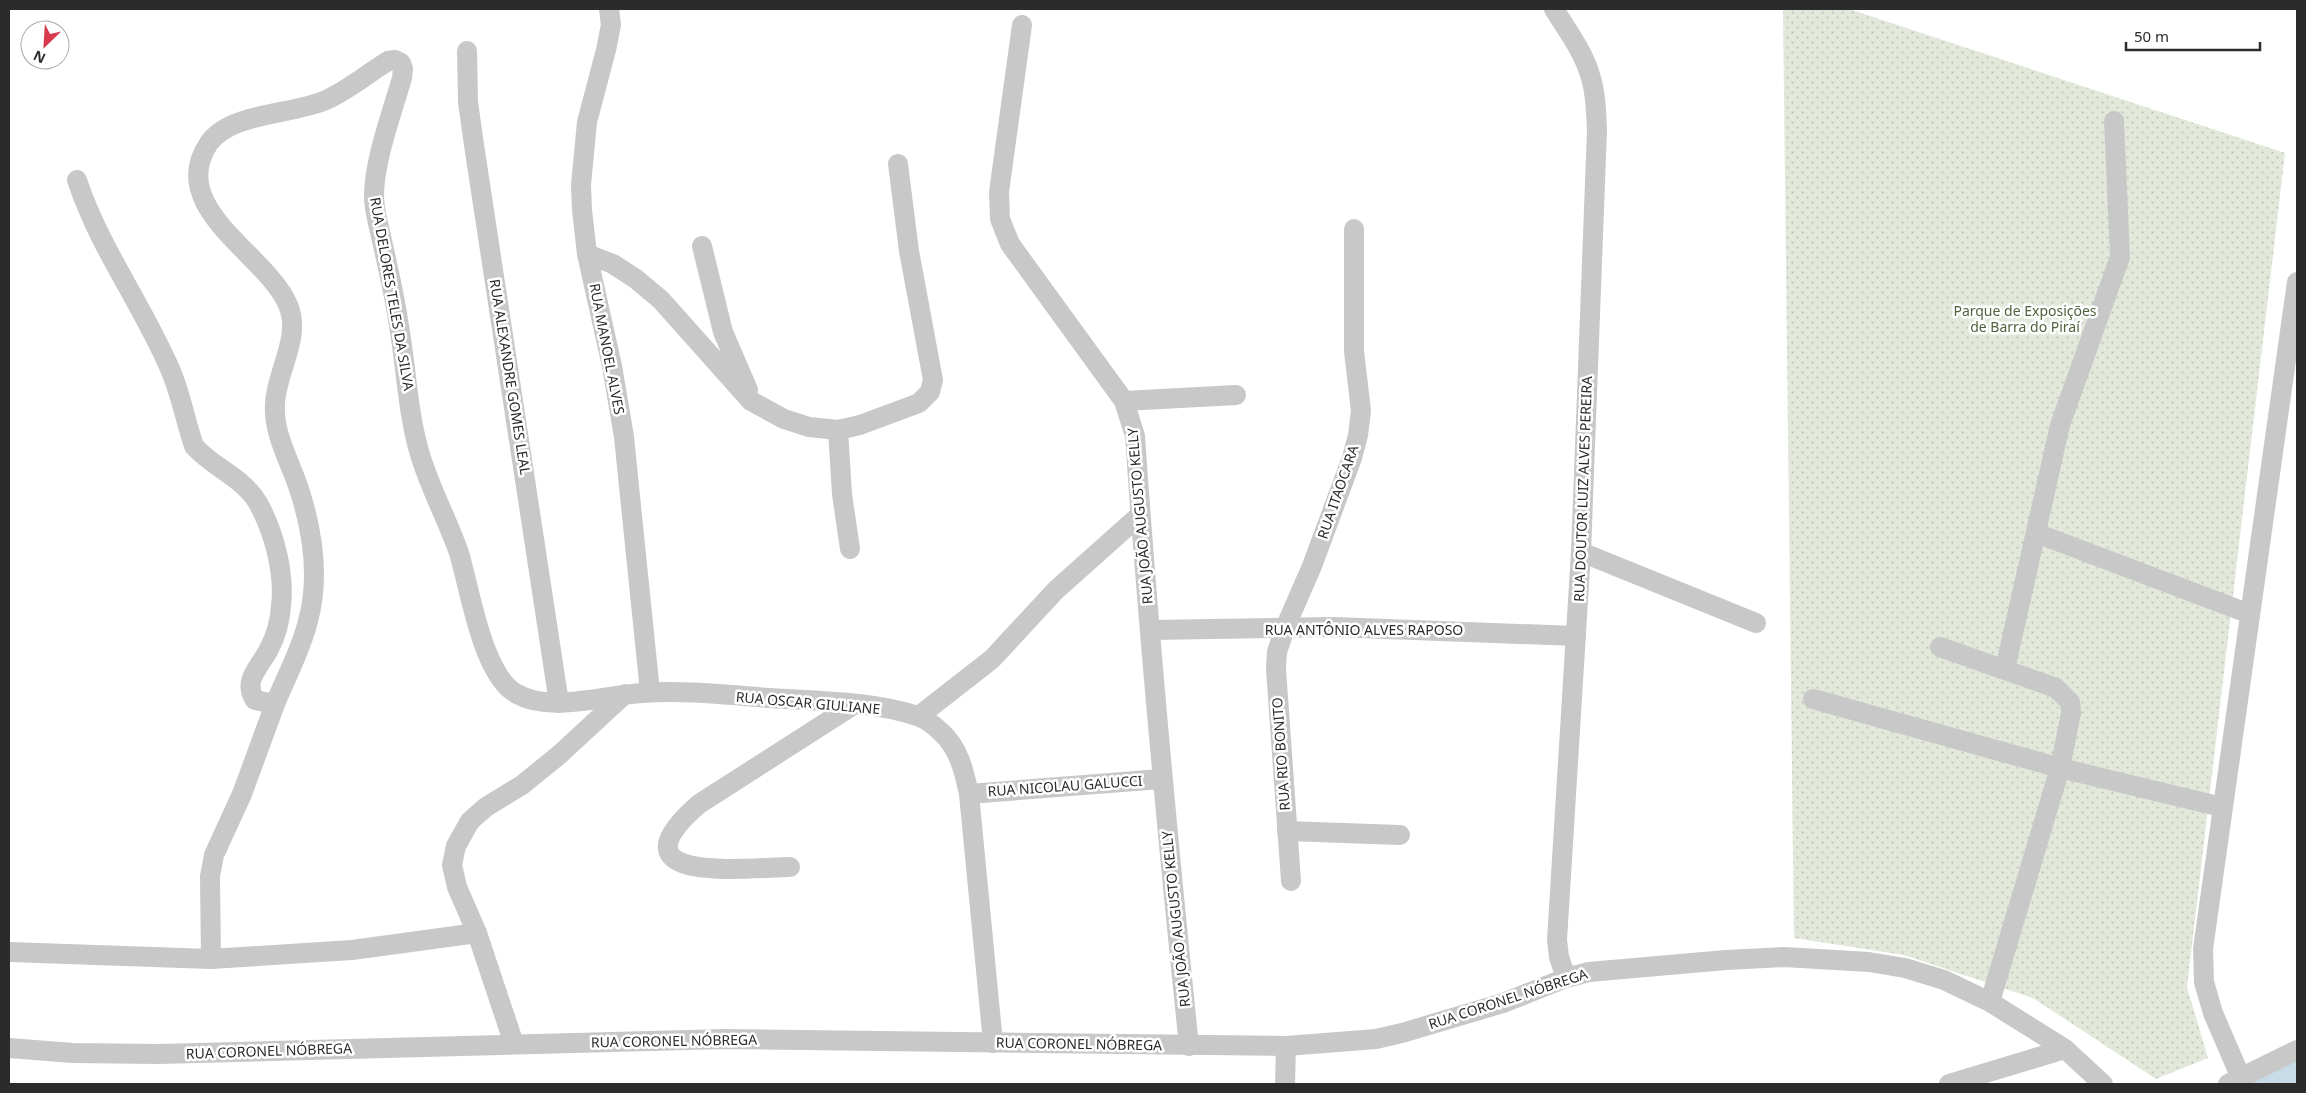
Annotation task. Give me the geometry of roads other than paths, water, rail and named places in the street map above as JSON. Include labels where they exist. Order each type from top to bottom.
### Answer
[{"type":"street","name":"RUA MANOEL ALVES","points":[[609,9],[609,34],[591,102],[584,146],[582,210],[587,254],[612,366],[624,437],[650,692]]},
{"type":"street","name":"RUA DOUTOR LUIZ ALVES PEREIRA","points":[[1554,9],[1580,50],[1591,75],[1595,101],[1596,130],[1581,552],[1557,940],[1559,957],[1566,978]]},
{"type":"street","name":"RUA JOÃO AUGUSTO KELLY","points":[[1022,25],[999,192],[1000,219],[1010,244],[1124,401],[1134,436],[1151,630],[1161,779],[1189,1046]]},
{"type":"street","name":"RUA ALEXANDRE GOMES LEAL","points":[[467,51],[468,102],[474,145],[559,703]]},
{"type":"street","name":"RUA DELORES TELES DA SILVA","points":[[275,704],[300,647],[308,621],[313,593],[314,557],[310,527],[275,423],[275,402],[292,330],[290,307],[280,288],[262,266],[228,234],[210,213],[201,194],[198,173],[202,156],[210,142],[222,132],[244,122],[324,101],[388,62],[395,60],[401,63],[403,69],[376,177],[374,197],[399,321],[418,450],[430,486],[459,553],[476,622],[495,671],[504,685],[517,694],[533,700],[559,703]]},
{"type":"street","points":[[2005,669],[2060,426],[2120,257],[2114,122]]},
{"type":"street","points":[[587,254],[613,264],[636,278],[655,295],[751,401],[784,419],[809,427],[838,430],[888,416],[919,403],[930,392],[933,380],[909,251],[898,164]]},
{"type":"street","points":[[77,180],[96,230],[130,288],[170,369],[194,446],[202,456],[240,480],[258,502],[274,538],[282,605],[277,631],[250,680],[250,692],[255,700],[275,704],[242,794],[214,855],[210,876],[211,959]]},
{"type":"street","name":"RUA ITAOCARA","points":[[1286,628],[1316,557],[1358,435],[1361,410],[1354,351],[1354,229]]},
{"type":"street","points":[[702,246],[723,332],[745,380],[751,401]]},
{"type":"street","points":[[2297,282],[2203,949],[2204,982],[2212,1013],[2235,1081],[2297,1050]]},
{"type":"street","points":[[1124,401],[1236,395]]},
{"type":"street","points":[[838,430],[842,494],[850,549]]},
{"type":"street","points":[[920,716],[992,659],[1056,590],[1140,515]]},
{"type":"street","points":[[2036,534],[2250,614]]},
{"type":"street","points":[[1581,552],[1756,623]]},
{"type":"street","name":"RUA ANTÔNIO ALVES RAPOSO","points":[[1151,630],[1367,627],[1576,636]]},
{"type":"street","name":"RUA RIO BONITO","points":[[1286,628],[1277,652],[1276,670],[1291,881]]},
{"type":"street","points":[[1940,647],[2056,688],[2070,702],[2071,713],[2060,768],[1990,1002]]},
{"type":"street","name":"RUA OSCAR GIULIANE","points":[[559,703],[650,692],[855,704],[920,716],[941,731],[953,746],[963,766],[969,794],[993,1043]]},
{"type":"street","points":[[514,1044],[477,933],[457,887],[452,865],[456,846],[470,821],[486,807],[522,785],[559,755],[625,694]]},
{"type":"street","points":[[1813,699],[2060,768],[2222,807]]},
{"type":"street","points":[[790,867],[709,869],[690,866],[678,862],[669,853],[668,842],[672,830],[680,820],[699,804],[855,704]]},
{"type":"street","name":"RUA NICOLAU GALUCCI","points":[[969,794],[1161,779]]},
{"type":"street","points":[[1286,831],[1400,835]]},
{"type":"street","points":[[9,952],[211,959],[352,950],[477,933]]},
{"type":"street","name":"RUA CORONEL NÓBREGA","points":[[9,1048],[73,1053],[158,1054],[725,1039],[1286,1046],[1376,1039],[1402,1033],[1503,1003],[1566,978],[1589,972],[1784,957],[1868,962],[1905,968],[1944,980],[1990,1002],[2065,1049],[2103,1084]]},
{"type":"street","points":[[1285,1084],[1286,1046]]},
{"type":"street","points":[[1949,1084],[2065,1049]]},
{"type":"waterway","points":[[2255,1084],[2297,1065]]},
{"type":"park label","name":"Parque de Exposições de Barra do Piraí","points":[[2025,320]]}]
